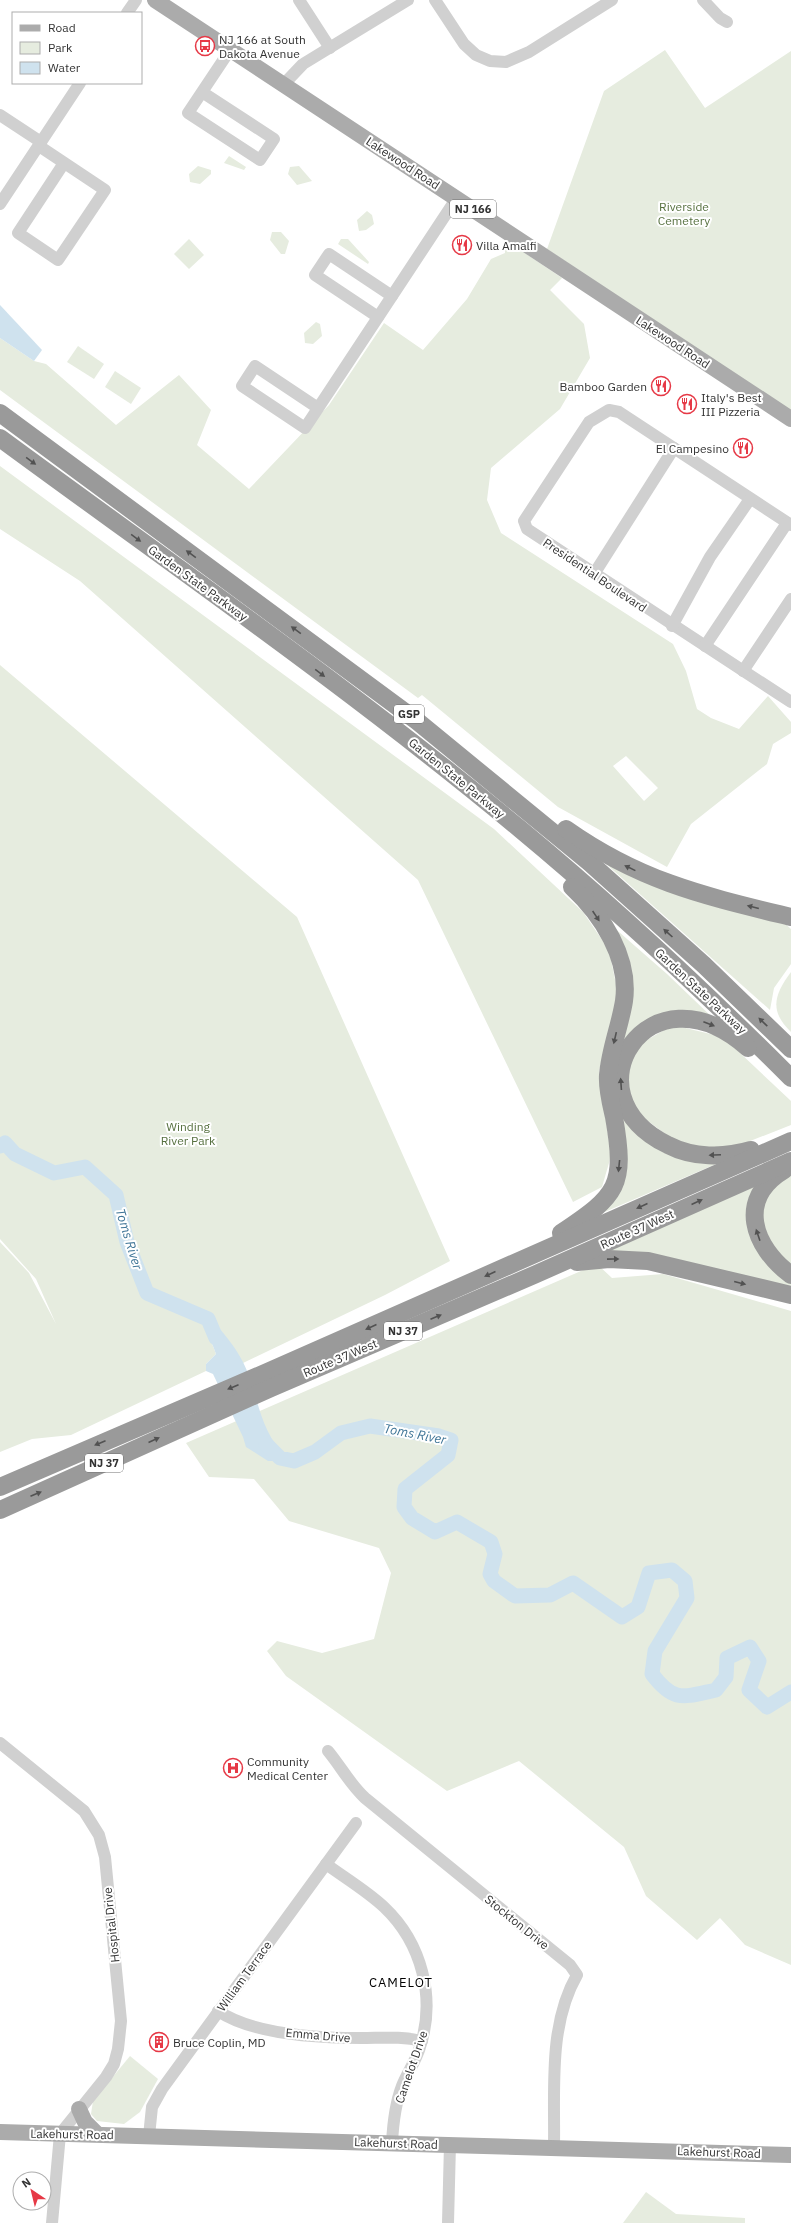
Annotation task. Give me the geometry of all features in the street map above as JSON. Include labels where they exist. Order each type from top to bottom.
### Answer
[{"type":"highway","name":"Garden State Parkway","points":[[0,413],[321,648],[418,721],[560,838],[704,965],[791,1049]]},
{"type":"highway","name":"Garden State Parkway","points":[[0,438],[358,700],[521,830],[608,905],[737,1024],[791,1078]]},
{"type":"highway","points":[[321,648],[358,672],[486,765],[561,826],[610,858],[644,875],[683,889],[791,916]]},
{"type":"highway","points":[[416,746],[578,893],[610,937],[623,968],[624,1001],[608,1076],[619,1152],[617,1178],[609,1194],[593,1210],[526,1258]]},
{"type":"highway","points":[[786,1143],[765,1146],[728,1155],[708,1156],[683,1152],[665,1144],[642,1127],[626,1105],[620,1086],[621,1066],[624,1054],[632,1042],[647,1028],[670,1019],[692,1019],[712,1025],[733,1036],[777,1076],[791,1086]]},
{"type":"highway","name":"Route 37 West","points":[[0,1487],[204,1408],[268,1380],[526,1258],[786,1143]]},
{"type":"highway","name":"Route 37 West","points":[[268,1380],[534,1275],[791,1161]]},
{"type":"highway","points":[[791,1166],[768,1182],[756,1206],[754,1217],[757,1234],[763,1246],[791,1275]]},
{"type":"highway","points":[[534,1275],[565,1264],[585,1260],[639,1260],[791,1295]]},
{"type":"highway","name":"Route 37 West","points":[[0,1510],[204,1408]]},
{"type":"main road","name":"Lakewood Road","points":[[155,0],[791,419]]},
{"type":"main road","points":[[80,2109],[85,2122],[97,2134]]},
{"type":"main road","name":"Lakehurst Road","points":[[0,2132],[791,2155]]},
{"type":"street","points":[[128,12],[136,0]]},
{"type":"street","points":[[299,0],[330,48]]},
{"type":"street","points":[[283,85],[303,64],[408,0]]},
{"type":"street","points":[[435,0],[464,44],[476,55],[490,61],[506,62],[530,52],[612,0]]},
{"type":"street","points":[[703,0],[720,18],[727,22]]},
{"type":"street","points":[[202,92],[274,139],[260,160],[188,113],[202,92],[230,50]]},
{"type":"street","points":[[0,204],[79,84]]},
{"type":"street","points":[[0,115],[64,163],[105,190],[58,260],[18,233],[64,163]]},
{"type":"street","points":[[318,408],[255,366],[242,386],[305,428],[456,198]]},
{"type":"street","points":[[378,317],[315,275],[318,270],[329,254],[392,296]]},
{"type":"street","name":"Presidential Boulevard","points":[[674,448],[619,412],[609,410],[590,422],[524,521],[527,529],[672,626],[791,702]]},
{"type":"street","points":[[594,574],[674,448],[789,524],[705,646]]},
{"type":"street","points":[[672,626],[710,557],[750,498]]},
{"type":"street","points":[[743,671],[791,599]]},
{"type":"street","name":"Hospital Drive","points":[[0,1743],[84,1811],[99,1835],[104,1852],[121,2021],[119,2043],[114,2064],[106,2077],[60,2134]]},
{"type":"street","name":"Stockton Drive","points":[[328,1751],[340,1766],[345,1777],[365,1798],[570,1965],[577,1975],[566,2002],[558,2041],[555,2073],[554,2147]]},
{"type":"street","name":"William Terrace","points":[[149,2136],[151,2114],[155,2101],[218,2011],[356,1823]]},
{"type":"street","name":"Camelot Drive","points":[[326,1864],[385,1908],[402,1927],[414,1948],[420,1964],[426,1990],[426,2014],[422,2041],[400,2092],[392,2143]]},
{"type":"street","name":"Emma Drive","points":[[218,2011],[244,2025],[297,2034],[350,2038],[397,2037],[422,2041]]},
{"type":"street","points":[[52,2223],[60,2134]]},
{"type":"street","points":[[448,2223],[450,2144]]},
{"type":"green space","name":"Riverside Cemetery","points":[[665,50],[705,108],[791,51],[791,411],[547,249],[604,91]]},
{"type":"green space","points":[[229,156],[246,167],[244,170],[224,163]]},
{"type":"green space","points":[[198,166],[211,170],[211,174],[200,184],[190,182],[189,174]]},
{"type":"green space","points":[[299,166],[312,181],[297,185],[288,174],[290,167]]},
{"type":"green space","points":[[367,211],[372,215],[374,224],[366,230],[359,231],[357,220]]},
{"type":"green space","points":[[272,232],[281,232],[289,241],[285,254],[281,254],[270,240]]},
{"type":"green space","points":[[189,239],[204,255],[189,269],[174,254]]},
{"type":"green space","points":[[341,239],[348,239],[369,262],[368,264],[338,244]]},
{"type":"green space","points":[[504,239],[562,278],[550,290],[584,324],[590,358],[560,409],[491,468],[487,500],[501,533],[673,644],[686,671],[697,709],[711,718],[739,729],[768,696],[791,722],[791,733],[773,744],[767,764],[691,824],[667,867],[558,807],[422,695],[418,698],[0,390],[0,338],[34,361],[46,364],[116,425],[179,375],[211,410],[197,445],[249,489],[329,405],[384,323],[423,350],[467,299],[491,259],[505,253]],"holes":[[[626,756],[658,788],[644,801],[613,766]]]},
{"type":"green space","points":[[316,322],[320,324],[322,336],[313,344],[305,343],[304,333]]},
{"type":"green space","points":[[78,346],[104,364],[94,379],[67,362]]},
{"type":"green space","points":[[115,371],[141,388],[131,404],[105,387]]},
{"type":"green space","points":[[0,466],[494,829],[583,912],[609,950],[618,994],[599,1071],[611,1156],[602,1187],[573,1202],[418,880],[80,581],[0,529]]},
{"type":"green space","name":"Winding River Park","points":[[0,665],[297,917],[450,1261],[385,1295],[243,1363],[213,1319],[203,1320],[216,1354],[206,1364],[206,1371],[71,1435],[32,1439],[0,1452],[0,1242],[29,1273],[56,1324],[36,1279],[0,1239]]},
{"type":"green space","points":[[605,863],[780,919],[791,929],[791,964],[774,988],[770,1010]]},
{"type":"green space","points":[[611,925],[667,974],[715,1020],[636,1032],[623,1110],[716,1164],[593,1217],[611,1198],[614,1095],[625,1018]]},
{"type":"green space","points":[[791,972],[791,1032],[779,1017],[776,1003],[781,988]]},
{"type":"green space","points":[[673,1025],[723,1037],[791,1101],[791,1125],[730,1149],[680,1145],[636,1112],[627,1090],[627,1064],[638,1045]]},
{"type":"green space","points":[[791,1169],[791,1269],[778,1258],[759,1215],[777,1178]]},
{"type":"green space","points":[[765,1180],[751,1209],[791,1281],[791,1290],[609,1250]]},
{"type":"green space","points":[[597,1264],[612,1278],[663,1274],[791,1311],[791,1965],[745,1945],[720,1918],[697,1940],[646,1896],[624,1847],[519,1761],[447,1791],[286,1676],[267,1651],[277,1641],[322,1653],[374,1639],[391,1573],[379,1548],[289,1521],[254,1479],[209,1477],[186,1443]]},
{"type":"green space","points":[[130,2056],[158,2079],[140,2112],[124,2124],[97,2121],[91,2114],[93,2101]]},
{"type":"green space","points":[[646,2192],[676,2214],[745,2218],[745,2223],[623,2223]]},
{"type":"water","points":[[0,305],[42,350],[34,361],[0,338]]},
{"type":"water","points":[[212,1319],[233,1345],[243,1362],[263,1420],[274,1442],[282,1452],[279,1461],[268,1461],[246,1447],[243,1437],[213,1374],[206,1371],[206,1364],[216,1354],[203,1320]]},
{"type":"waterway","name":"Toms River","points":[[0,1146],[5,1143],[15,1154],[54,1173],[85,1167],[116,1195],[127,1242],[147,1293],[208,1319],[216,1338]]},
{"type":"waterway","name":"Toms River","points":[[266,1444],[280,1458],[294,1461],[315,1452],[341,1433],[370,1426],[439,1436],[451,1440],[448,1455],[405,1489],[404,1507],[412,1518],[435,1532],[457,1522],[491,1542],[495,1554],[490,1574],[494,1581],[515,1596],[550,1595],[573,1583],[622,1617],[638,1607],[649,1573],[672,1570],[685,1581],[687,1598],[655,1651],[652,1674],[660,1683],[673,1694],[680,1696],[695,1695],[716,1690],[726,1677],[727,1658],[750,1647],[759,1661],[749,1690],[767,1707],[791,1692]]},
{"type":"place","name":"NJ 166 at South Dakota Avenue","points":[[205,46]]},
{"type":"place","name":"Villa Amalfi","points":[[462,245]]},
{"type":"place","name":"Bamboo Garden","points":[[661,386]]},
{"type":"place","name":"Italy's Best III Pizzeria","points":[[687,404]]},
{"type":"place","name":"El Campesino","points":[[743,448]]},
{"type":"place","name":"Community Medical Center","points":[[233,1768]]},
{"type":"place","name":"Bruce Coplin, MD","points":[[159,2042]]},
{"type":"district","name":"CAMELOT","points":[[401,1982]]}]
